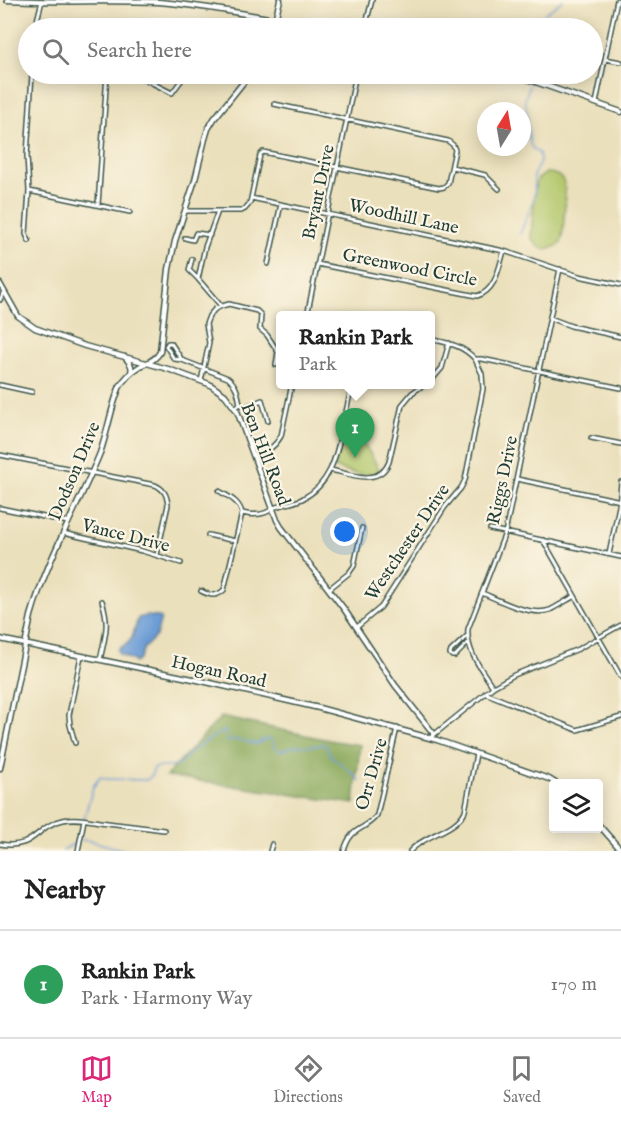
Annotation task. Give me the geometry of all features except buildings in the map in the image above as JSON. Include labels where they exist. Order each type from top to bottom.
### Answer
[{"type":"street","points":[[7,0],[159,2],[265,18]]},
{"type":"street","points":[[276,18],[280,0]]},
{"type":"street","points":[[368,18],[372,0]]},
{"type":"street","points":[[603,69],[617,0]]},
{"type":"street","points":[[38,18],[42,1]]},
{"type":"street","points":[[616,7],[621,8]]},
{"type":"street","points":[[605,59],[621,63]]},
{"type":"street","points":[[29,241],[26,234],[29,191],[27,156],[31,84]]},
{"type":"street","points":[[99,205],[106,84]]},
{"type":"street","points":[[154,84],[172,93],[180,84]]},
{"type":"street","points":[[130,373],[156,359],[159,355],[169,269],[208,129],[242,84]]},
{"type":"street","name":"Bryant Drive","points":[[308,311],[354,84]]},
{"type":"street","points":[[542,84],[621,112]]},
{"type":"street","points":[[596,103],[600,84]]},
{"type":"street","points":[[185,211],[240,211],[245,209],[251,198],[260,155],[263,152],[439,188],[448,183],[454,150],[453,145],[448,141],[274,104]]},
{"type":"street","points":[[452,167],[485,175],[499,189]]},
{"type":"street","points":[[29,191],[130,212]]},
{"type":"street","name":"Woodhill Lane","points":[[251,198],[504,251],[579,276],[621,285]]},
{"type":"street","points":[[268,264],[280,204]]},
{"type":"street","points":[[198,279],[205,247],[218,211]]},
{"type":"street","points":[[185,238],[193,240],[196,233],[210,235]]},
{"type":"street","name":"Greenwood Circle","points":[[317,264],[477,296],[485,294],[491,288],[504,251]]},
{"type":"street","points":[[192,259],[189,270],[221,306]]},
{"type":"street","name":"Riggs Drive","points":[[493,687],[468,643],[470,622],[505,533],[561,269]]},
{"type":"street","name":"Ben Hill Road","points":[[0,284],[18,316],[35,328],[84,346],[168,369],[201,381],[225,395],[235,408],[281,527],[357,627],[432,736]]},
{"type":"street","points":[[0,300],[4,291]]},
{"type":"street","points":[[201,381],[209,343],[206,324],[209,316],[221,306],[229,304],[257,311],[261,315],[260,329],[276,346]]},
{"type":"street","points":[[550,318],[571,326],[621,337]]},
{"type":"street","points":[[435,340],[463,348],[475,359],[621,388]]},
{"type":"street","points":[[182,360],[171,343],[168,343],[166,346],[174,359],[182,360],[233,381],[240,404],[245,407],[262,400],[268,421]]},
{"type":"street","points":[[435,376],[442,368],[449,343]]},
{"type":"street","points":[[125,357],[132,368],[130,373]]},
{"type":"street","name":"Westchester Drive","points":[[357,627],[381,608],[445,507],[465,480],[483,389],[482,374],[475,359]]},
{"type":"street","points":[[163,364],[168,369]]},
{"type":"street","name":"Dodson Drive","points":[[0,768],[36,599],[105,439],[120,386],[130,373]]},
{"type":"street","points":[[0,385],[32,392]]},
{"type":"street","points":[[254,457],[271,449],[281,436],[291,389]]},
{"type":"street","points":[[242,513],[261,514],[273,507],[290,504],[305,498],[321,484],[331,470],[337,454],[351,389]]},
{"type":"street","points":[[331,470],[368,477],[377,476],[384,471],[389,462],[402,405],[418,389]]},
{"type":"street","points":[[235,408],[240,404]]},
{"type":"street","points":[[591,438],[621,444]]},
{"type":"street","points":[[0,455],[155,485],[164,492],[168,505],[157,555]]},
{"type":"street","points":[[517,479],[620,501]]},
{"type":"street","points":[[609,554],[620,501],[621,482]]},
{"type":"street","points":[[201,591],[213,596],[224,590],[242,513],[237,502],[219,491]]},
{"type":"street","points":[[0,508],[68,522]]},
{"type":"street","points":[[328,589],[349,573],[354,566],[362,528]]},
{"type":"street","points":[[490,529],[621,556]]},
{"type":"street","name":"Vance Drive","points":[[63,533],[182,563]]},
{"type":"street","points":[[208,535],[235,541]]},
{"type":"street","points":[[543,540],[621,677]]},
{"type":"street","points":[[482,593],[517,608],[541,611],[551,609],[575,596]]},
{"type":"street","points":[[100,660],[107,624],[102,602]]},
{"type":"street","points":[[549,779],[432,736],[493,687],[514,675],[578,649],[621,625]]},
{"type":"street","points":[[468,635],[450,654],[455,656],[468,643]]},
{"type":"street","name":"Hogan Road","points":[[0,639],[262,694],[432,736]]},
{"type":"street","points":[[75,743],[69,715],[81,656]]},
{"type":"street","points":[[484,693],[573,729],[581,729],[621,717]]},
{"type":"street","name":"Orr Drive","points":[[344,851],[353,833],[377,815],[397,728]]},
{"type":"street","points":[[410,851],[417,843],[462,817],[477,753]]},
{"type":"street","points":[[0,844],[12,846],[24,843],[57,821],[70,819],[164,830]]},
{"type":"street","points":[[78,851],[84,820]]},
{"type":"street","points":[[603,830],[621,850]]},
{"type":"street","points":[[270,851],[272,844]]},
{"type":"green space","points":[[546,173],[556,175],[563,180],[565,211],[561,243],[544,249],[537,245],[531,237],[535,186],[538,179]]},
{"type":"green space","points":[[341,441],[365,445],[380,471],[363,475],[334,467]]},
{"type":"green space","points":[[221,717],[360,745],[354,804],[166,776]]},
{"type":"water","points":[[146,616],[161,618],[156,636],[144,648],[139,660],[135,663],[119,654],[118,649],[132,638],[138,618]]},
{"type":"waterway","points":[[541,18],[563,0]]},
{"type":"waterway","points":[[520,234],[535,196],[534,174],[540,162],[539,153],[533,149],[530,142],[525,101],[530,84]]},
{"type":"waterway","points":[[84,819],[93,787],[100,777],[147,780],[154,768],[178,765],[201,745],[225,731],[227,741],[238,740],[257,744],[270,739],[274,747],[280,751],[295,746],[322,744],[326,746],[332,757],[360,781]]},
{"type":"waterway","points":[[63,851],[76,843],[81,830]]},
{"type":"waterway","points":[[82,840],[128,851]]},
{"type":"place","name":"Rankin Park","points":[[355,458]]}]
